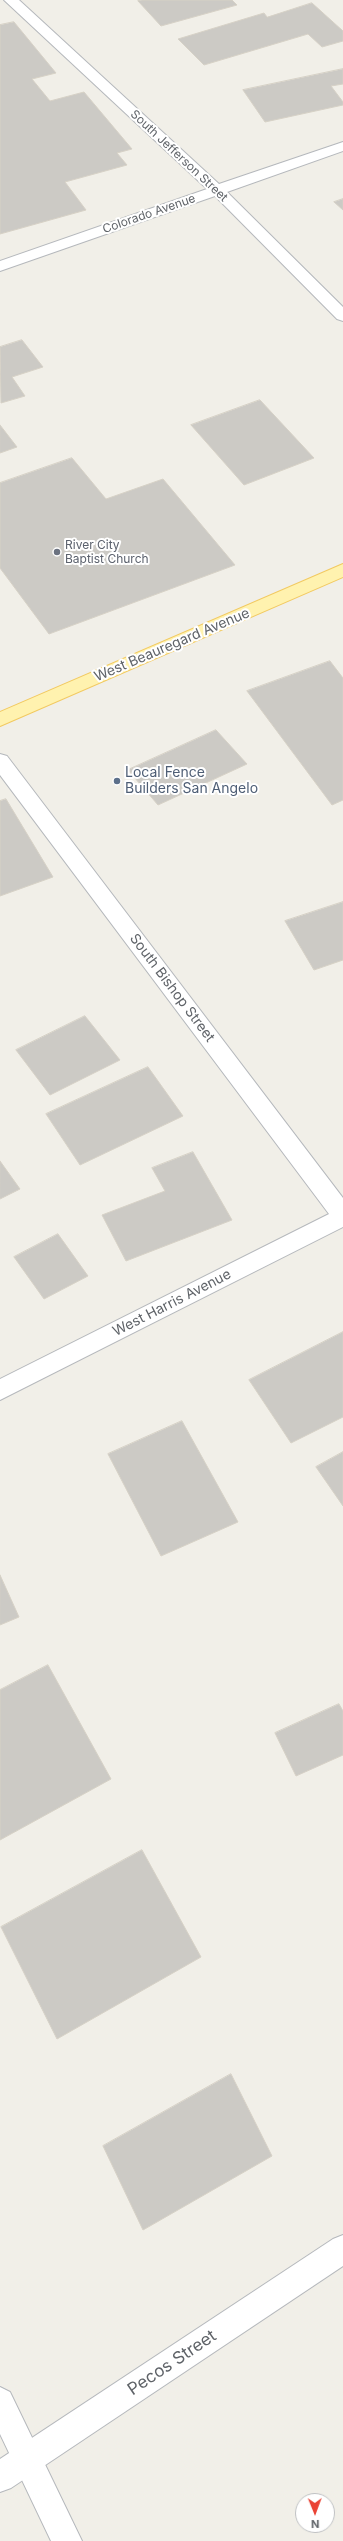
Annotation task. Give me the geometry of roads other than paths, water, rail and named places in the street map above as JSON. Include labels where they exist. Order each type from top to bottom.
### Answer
[{"type":"main road","name":"West Beauregard Avenue","points":[[0,719],[343,570]]},
{"type":"street","name":"South Jefferson Street","points":[[11,0],[217,190],[343,316]]},
{"type":"street","name":"Colorado Avenue","points":[[0,266],[343,146]]},
{"type":"street","name":"South Bishop Street","points":[[0,761],[343,1216]]},
{"type":"street","name":"West Harris Avenue","points":[[0,1390],[343,1216]]},
{"type":"street","name":"Pecos Street","points":[[0,2477],[343,2249]]},
{"type":"street","points":[[0,2402],[67,2541]]},
{"type":"place","name":"River City Baptist Church","points":[[57,552]]},
{"type":"place","name":"Local Fence Builders San Angelo","points":[[117,781]]}]
